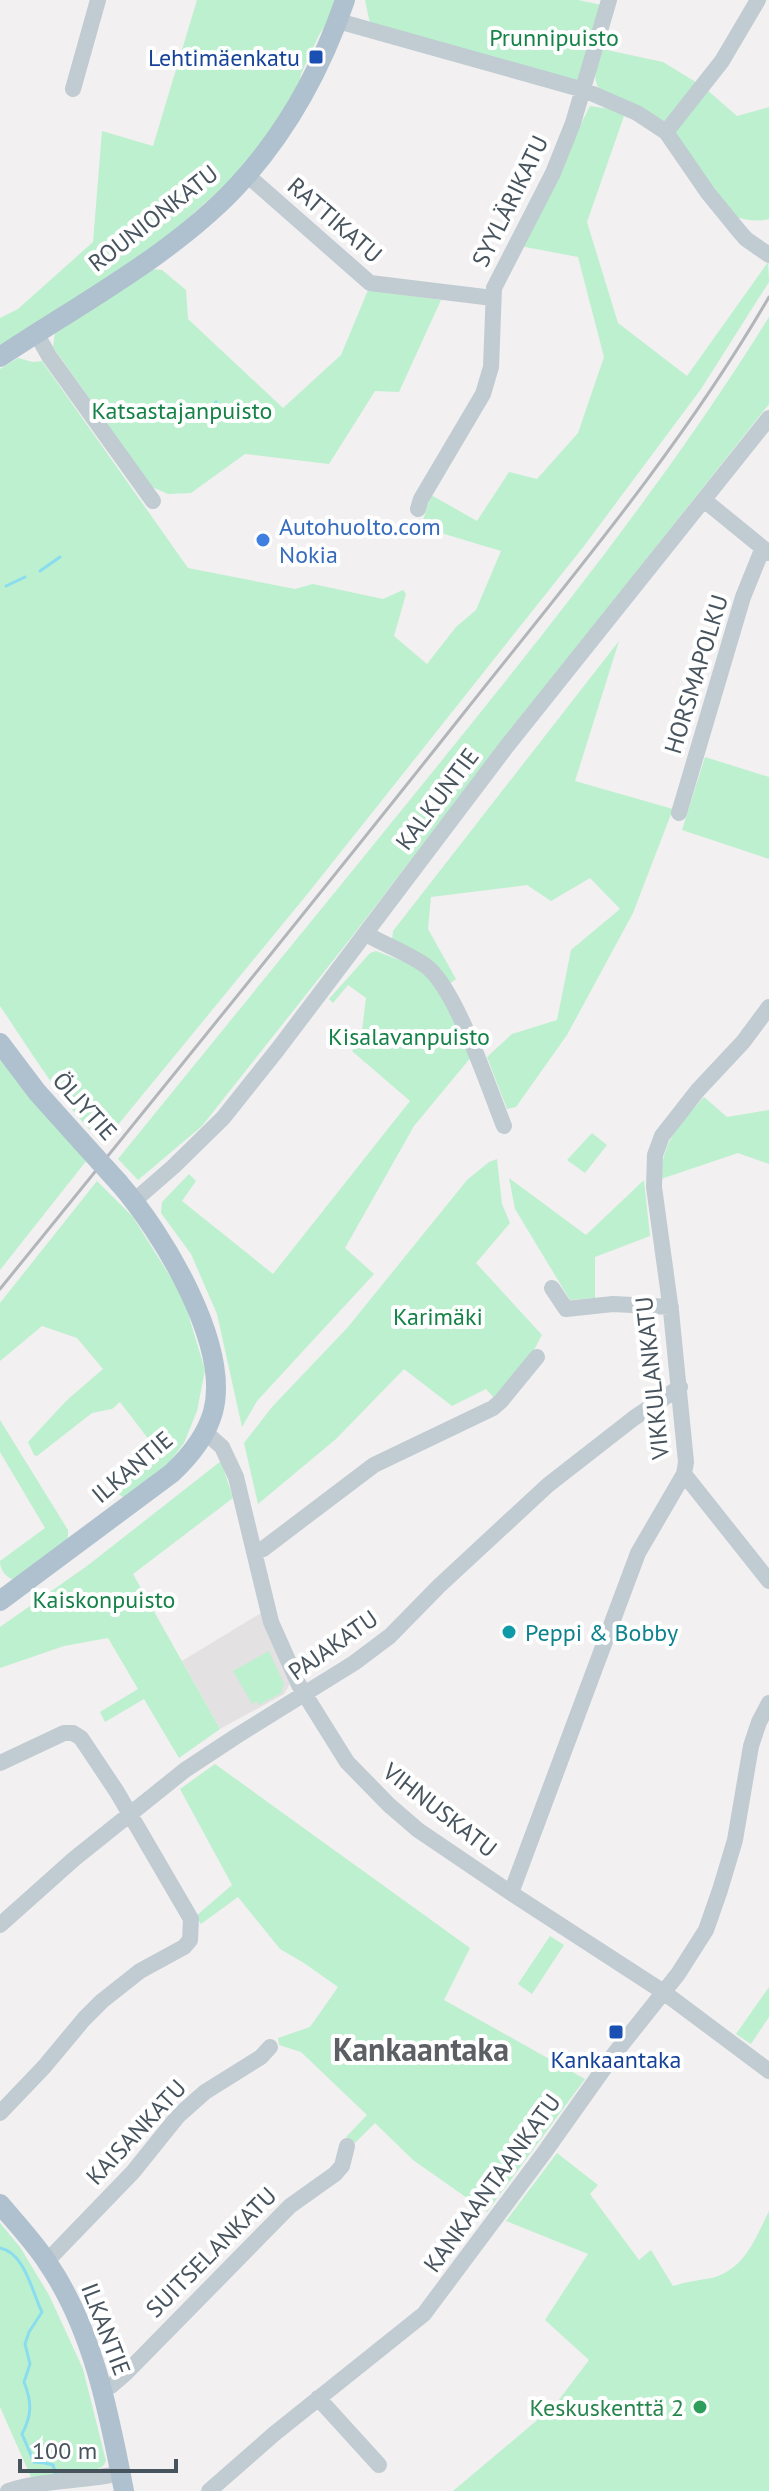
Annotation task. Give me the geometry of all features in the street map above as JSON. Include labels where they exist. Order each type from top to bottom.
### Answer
[{"type":"main road","name":"ROUNIONKATU","points":[[0,357],[119,281],[175,240],[247,175],[272,144],[299,101],[345,0]]},
{"type":"main road","name":"ÖLJYTIE","points":[[0,1043],[37,1092],[135,1200]]},
{"type":"main road","name":"ILKANTIE","points":[[0,1601],[172,1473],[193,1451],[213,1412],[215,1387],[205,1332],[178,1266],[135,1200]]},
{"type":"main road","name":"ILKANTIE","points":[[0,2204],[47,2261],[81,2327],[102,2390],[122,2482]]},
{"type":"street","points":[[73,89],[98,0]]},
{"type":"street","name":"SYYLÄRIKATU","points":[[418,509],[421,499],[476,409],[488,381],[494,288],[553,173],[584,90],[609,0]]},
{"type":"street","points":[[666,132],[722,61],[758,0]]},
{"type":"street","points":[[338,21],[584,90],[637,113],[666,132],[739,231],[769,255]]},
{"type":"street","name":"RATTIKATU","points":[[247,175],[370,283],[493,298]]},
{"type":"street","points":[[36,333],[49,356],[153,501]]},
{"type":"street","name":"KALKUNTIE","points":[[135,1200],[223,1118],[507,746],[769,418]]},
{"type":"street","points":[[704,500],[766,551]]},
{"type":"street","name":"HORSMAPOLKU","points":[[679,813],[743,597],[766,551]]},
{"type":"street","points":[[366,934],[425,966],[435,975],[474,1050],[504,1126]]},
{"type":"street","name":"VIKKULANKATU","points":[[511,1893],[638,1553],[684,1474],[686,1462],[680,1387],[654,1187],[657,1146],[678,1114],[743,1042],[769,1007]]},
{"type":"street","points":[[552,1288],[566,1309],[613,1304],[671,1307]]},
{"type":"street","points":[[255,1552],[374,1465],[493,1408],[537,1357]]},
{"type":"street","name":"PAJAKATU","points":[[0,1925],[74,1859],[207,1755],[354,1663],[390,1636],[548,1485],[634,1418],[680,1387]]},
{"type":"street","name":"VIHNUSKATU","points":[[205,1432],[222,1447],[231,1462],[271,1622],[304,1694],[347,1762],[418,1830],[662,1991],[769,2071]]},
{"type":"street","points":[[684,1474],[769,1581]]},
{"type":"street","name":"KANKAANTAANKATU","points":[[209,2491],[318,2398],[424,2314],[662,1991],[678,1974],[706,1930],[735,1840],[751,1746],[769,1703]]},
{"type":"street","points":[[0,1763],[64,1733],[73,1733],[81,1738],[191,1919],[190,1940],[184,1947],[140,1971],[102,2001],[0,2113]]},
{"type":"street","name":"KAISANKATU","points":[[47,2261],[133,2172],[178,2116],[205,2092],[261,2057],[270,2047]]},
{"type":"street","name":"SUITSELANKATU","points":[[102,2390],[126,2373],[290,2206],[335,2174],[342,2166],[347,2146]]},
{"type":"street","points":[[318,2398],[379,2465]]},
{"type":"street","points":[[8,2491],[31,2484],[122,2482]]},
{"type":"shaded area","points":[[261,1613],[290,1684],[284,1694],[220,1729],[182,1661]]},
{"type":"green space","points":[[197,0],[335,0],[330,18],[301,74],[299,90],[244,168],[167,237],[0,350],[0,318],[18,309],[93,242],[102,131],[153,146]]},
{"type":"green space","name":"Prunnipuisto","points":[[365,0],[578,0],[602,5],[581,78],[576,82],[370,24]]},
{"type":"green space","points":[[602,49],[663,62],[699,84],[664,122],[601,91],[595,76]]},
{"type":"green space","points":[[706,89],[737,116],[769,107],[769,219],[735,217],[678,138],[675,131]]},
{"type":"green space","points":[[590,106],[610,109],[624,116],[587,222],[618,323],[687,376],[768,262],[769,282],[701,389],[584,546],[309,892],[103,1143],[61,1095],[0,1006],[0,369],[18,358],[42,361],[188,568],[295,589],[313,584],[383,599],[403,590],[406,594],[394,636],[427,664],[456,627],[476,610],[501,551],[421,527],[431,495],[477,521],[509,472],[537,479],[578,433],[604,357],[578,257],[520,246]]},
{"type":"green space","name":"Katsastajanpuisto","points":[[151,269],[162,270],[186,290],[188,319],[283,408],[341,355],[368,290],[441,300],[399,392],[375,391],[329,464],[245,454],[191,493],[168,494],[152,487],[53,347],[55,332]]},
{"type":"green space","points":[[769,317],[769,404],[202,1126],[138,1180],[118,1159],[569,601],[652,490]]},
{"type":"green space","points":[[619,641],[575,781],[673,809],[633,913],[567,1035],[516,1107],[507,1109],[487,1057],[512,1034],[557,1020],[571,950],[620,909],[590,878],[551,901],[527,885],[431,897],[428,929],[456,979],[449,984],[392,940],[393,931]]},
{"type":"green space","points":[[705,757],[769,777],[769,859],[682,830]]},
{"type":"green space","name":"Kisalavanpuisto","points":[[376,951],[420,968],[436,987],[472,1056],[414,1126],[345,1248],[374,1274],[257,1401],[242,1427],[217,1314],[191,1254],[161,1213],[162,1202],[189,1174],[196,1181],[182,1201],[273,1274],[410,1101],[352,1051],[361,1038],[366,998],[348,985],[333,1003],[329,999],[370,953]]},
{"type":"green space","points":[[0,1054],[87,1160],[0,1270]]},
{"type":"green space","points":[[704,1097],[727,1117],[769,1110],[769,1164],[738,1153],[661,1179],[669,1143]]},
{"type":"green space","points":[[592,1133],[607,1145],[585,1173],[567,1160]]},
{"type":"green space","name":"Karimäki","points":[[497,1159],[502,1204],[510,1223],[476,1263],[542,1335],[529,1359],[495,1399],[486,1389],[452,1406],[404,1369],[336,1439],[258,1504],[244,1443],[272,1407],[348,1327],[467,1180]]},
{"type":"green space","points":[[509,1178],[586,1235],[644,1180],[650,1236],[595,1257],[595,1298],[570,1300],[515,1209]]},
{"type":"green space","points":[[97,1181],[133,1217],[183,1297],[205,1370],[197,1411],[184,1443],[168,1464],[125,1498],[118,1494],[122,1487],[156,1449],[120,1402],[112,1409],[92,1413],[37,1456],[28,1442],[67,1400],[103,1369],[77,1338],[42,1326],[0,1361],[0,1303]]},
{"type":"green space","points":[[0,1420],[68,1530],[63,1545],[15,1580],[4,1573],[0,1561],[45,1528],[0,1452]]},
{"type":"green space","name":"Kaiskonpuisto","points":[[221,1461],[233,1498],[133,1574],[220,1729],[179,1758],[144,1699],[105,1722],[100,1712],[138,1689],[108,1638],[64,1646],[0,1668],[0,1627],[87,1566]]},
{"type":"green space","points":[[269,1651],[284,1684],[281,1693],[259,1705],[257,1701],[252,1704],[233,1671]]},
{"type":"green space","points":[[215,1764],[470,1948],[444,2000],[585,2079],[487,2212],[413,2160],[375,2123],[355,2143],[346,2137],[367,2115],[301,2052],[279,2045],[278,2038],[310,2027],[338,1987],[280,1949],[238,1897],[201,1924],[196,1916],[232,1885],[180,1789]]},
{"type":"green space","points":[[550,1936],[564,1945],[532,1994],[518,1984]]},
{"type":"green space","points":[[769,1987],[769,2017],[751,2044],[736,2034]]},
{"type":"green space","points":[[557,2153],[598,2185],[590,2194],[639,2260],[651,2250],[673,2286],[712,2278],[733,2268],[748,2252],[769,2211],[769,2491],[453,2491],[555,2405],[589,2360],[545,2320],[588,2254],[506,2221]]},
{"type":"green space","points":[[0,2223],[20,2247],[49,2295],[83,2369],[106,2461],[94,2471],[31,2477],[0,2407]]},
{"type":"waterway","points":[[211,415],[216,402]]},
{"type":"waterway","points":[[40,571],[60,557]]},
{"type":"waterway","points":[[6,586],[25,577]]},
{"type":"waterway","points":[[0,2248],[9,2251],[22,2265],[42,2312],[25,2344],[30,2364],[24,2382],[30,2408],[22,2434],[34,2462],[53,2465],[56,2475]]},
{"type":"railway","points":[[0,1289],[584,562],[700,406],[769,297]]},
{"type":"place","name":"Lehtimäenkatu","points":[[316,57]]},
{"type":"place","name":"Autohuolto.com Nokia","points":[[263,540]]},
{"type":"place","name":"Peppi & Bobby","points":[[509,1632]]},
{"type":"place","name":"Kankaantaka","points":[[616,2032]]},
{"type":"place","name":"Keskuskenttä 2","points":[[700,2407]]},
{"type":"district","name":"Kankaantaka","points":[[421,2049]]}]
